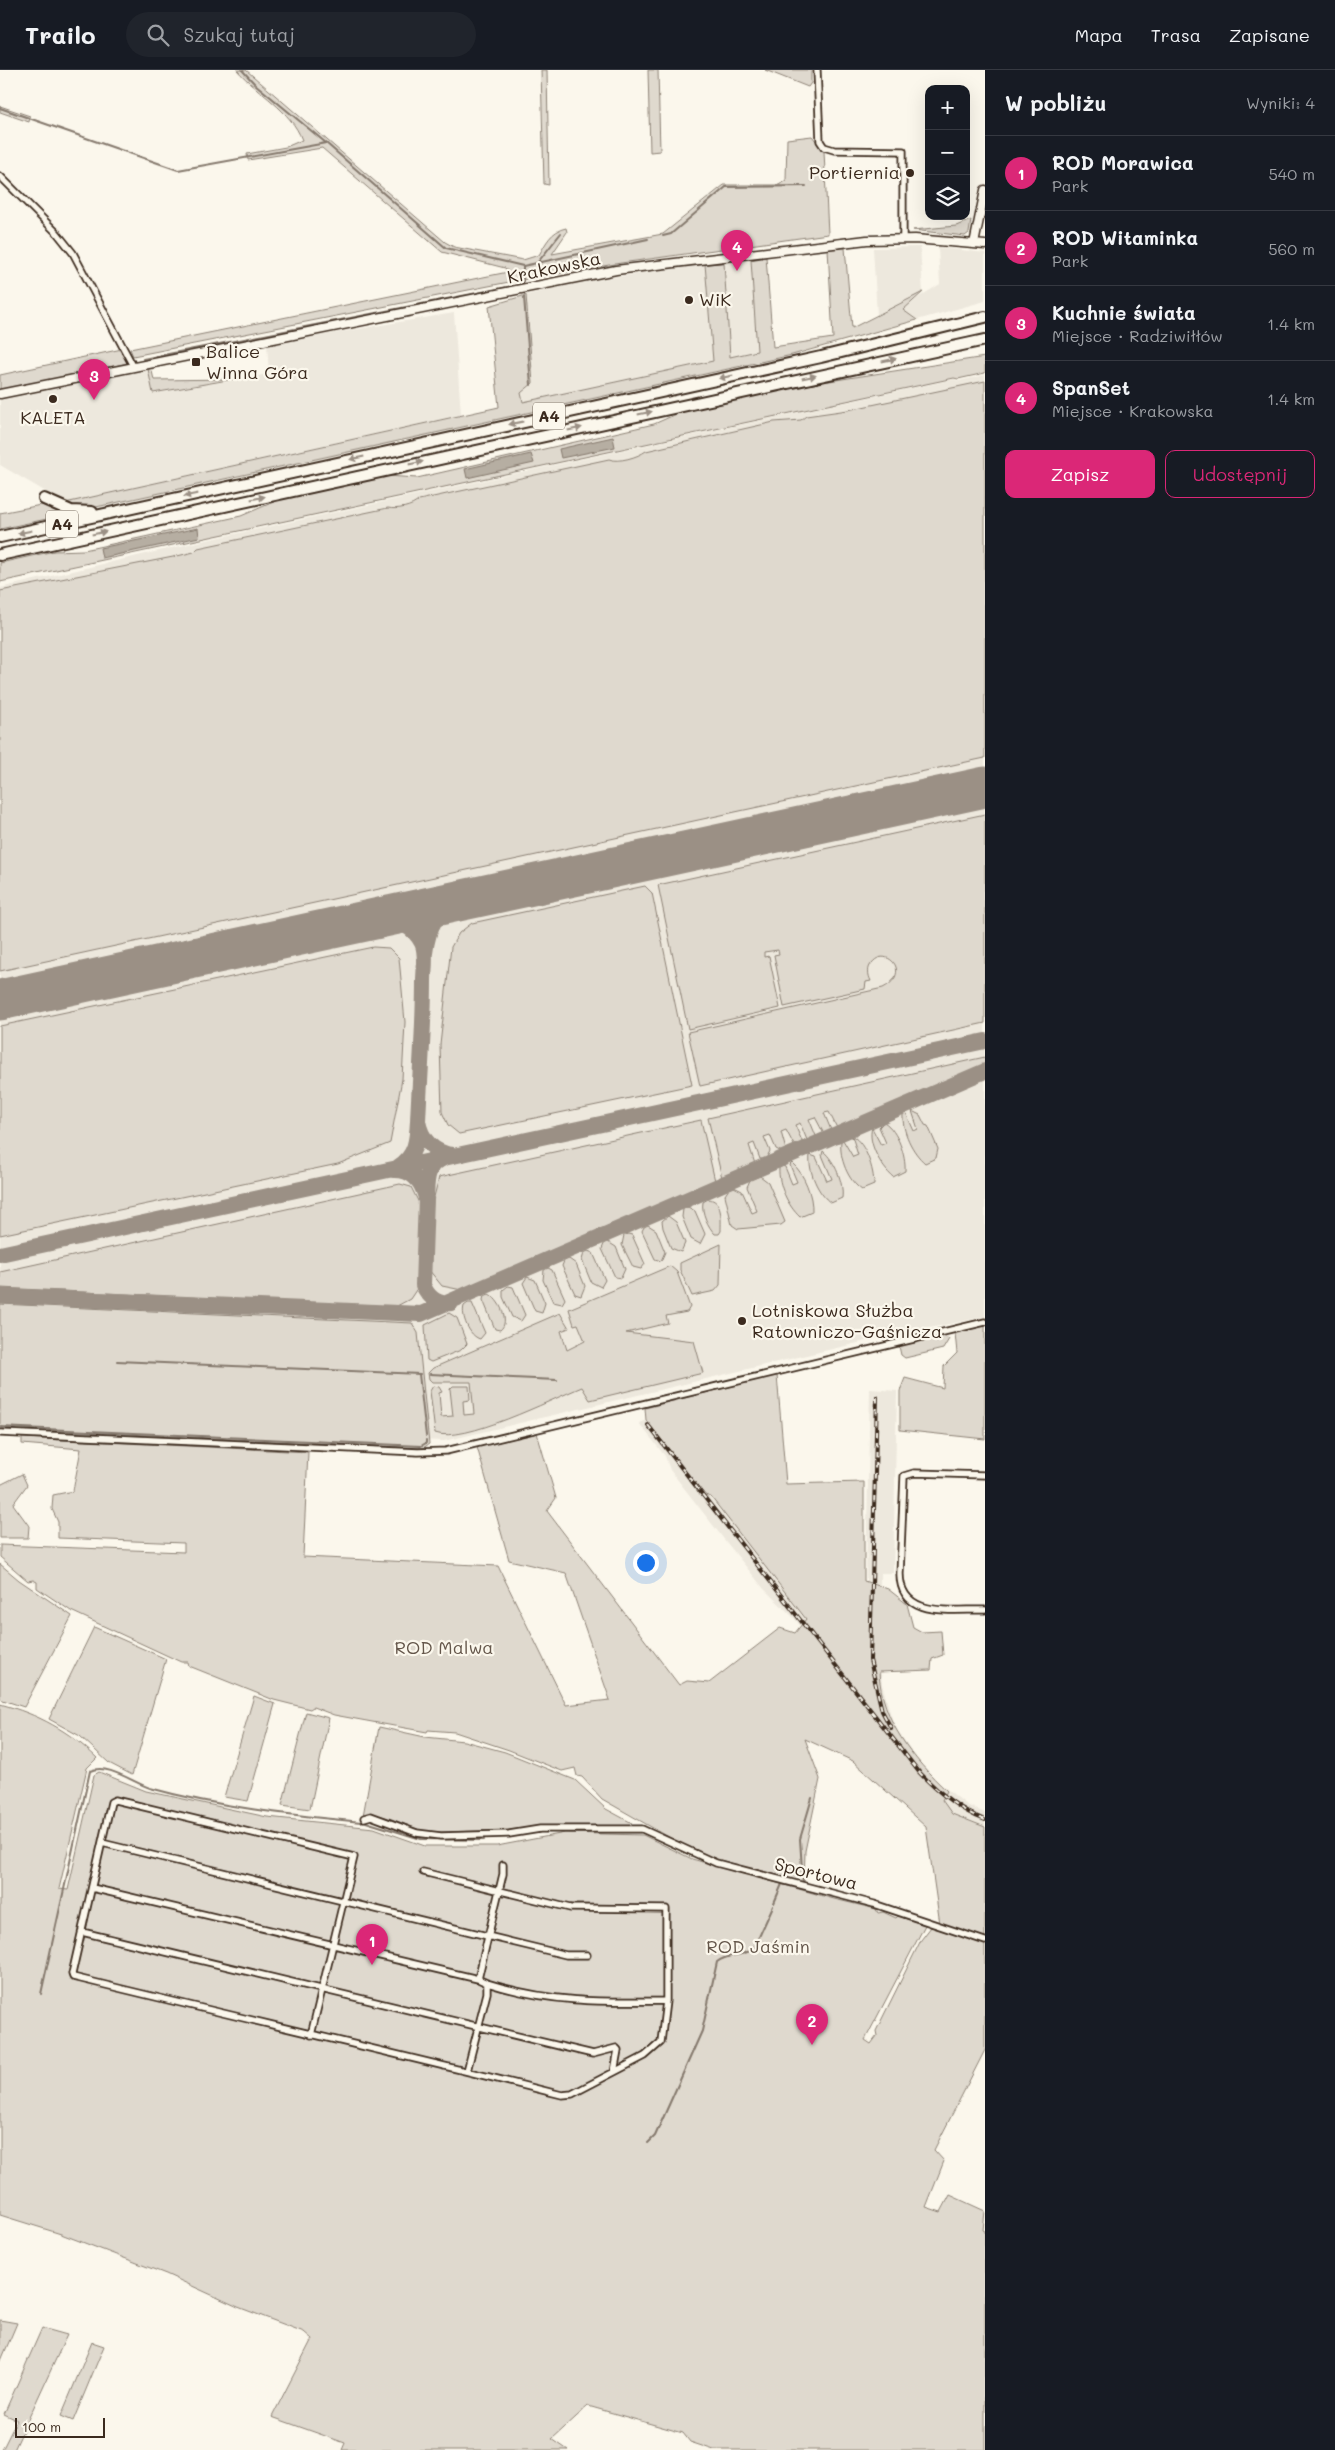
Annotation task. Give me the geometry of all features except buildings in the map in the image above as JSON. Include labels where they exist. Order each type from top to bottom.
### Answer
[{"type":"highway","name":"A4","points":[[0,537],[812,359],[985,317]]},
{"type":"highway","name":"A4","points":[[0,555],[985,340]]},
{"type":"highway","points":[[44,498],[76,512],[123,510]]},
{"type":"street","points":[[817,70],[820,142],[824,147],[834,150],[903,151],[903,239]]},
{"type":"street","points":[[0,176],[57,233],[73,253],[133,366]]},
{"type":"street","points":[[974,244],[985,190]]},
{"type":"street","name":"Krakowska","points":[[0,394],[606,272],[849,241],[903,239],[985,245]]},
{"type":"street","points":[[0,1432],[418,1452],[446,1451],[985,1322]]},
{"type":"street","points":[[985,1475],[914,1473],[904,1476],[900,1587],[904,1595],[918,1606],[985,1610]]},
{"type":"street","points":[[311,2034],[354,1857],[125,1802],[115,1800],[111,1802],[72,1974],[73,1977],[562,2095],[572,2094],[645,2056],[661,2042],[666,2001],[666,1909],[570,1908],[423,1872]]},
{"type":"street","name":"Sportowa","points":[[364,1818],[371,1816],[417,1833],[441,1836],[509,1834],[540,1829],[642,1829],[716,1863],[874,1904],[985,1941]]},
{"type":"street","points":[[102,1843],[566,1955],[587,1955]]},
{"type":"street","points":[[478,1979],[499,1891],[503,1865]]},
{"type":"street","points":[[92,1888],[478,1979],[487,1983],[552,1999],[592,2002],[666,2001]]},
{"type":"street","points":[[82,1932],[594,2054],[616,2048],[618,2050],[614,2072]]},
{"type":"street","points":[[468,2071],[487,1993],[487,1983]]},
{"type":"shaded area","points":[[920,247],[923,292],[877,315],[873,248]]},
{"type":"shaded area","points":[[938,247],[985,253],[985,301],[917,320],[903,310],[908,304],[940,284]]},
{"type":"shaded area","points":[[751,260],[757,351],[730,357],[724,263]]},
{"type":"shaded area","points":[[705,264],[713,361],[523,402],[521,393],[533,383],[526,295],[579,282]]},
{"type":"shaded area","points":[[454,313],[461,415],[65,503],[0,465],[0,400],[148,369],[154,393],[269,374],[267,344]]},
{"type":"shaded area","points":[[985,375],[985,1317],[879,1338],[444,1441],[0,1423],[0,588],[206,540],[954,379],[958,381]]},
{"type":"shaded area","points":[[613,437],[615,447],[561,458],[559,449]]},
{"type":"shaded area","points":[[531,454],[534,463],[467,478],[465,469]]},
{"type":"shaded area","points":[[198,528],[199,537],[102,558],[100,548]]},
{"type":"shaded area","points":[[870,1389],[897,1391],[893,1573],[880,1573],[880,1662],[882,1684],[894,1726],[928,1774],[967,1805],[985,1813],[985,1827],[952,1814],[900,1755],[794,1618],[764,1589],[723,1538],[670,1470],[665,1456],[639,1423],[646,1420],[705,1494],[865,1622]]},
{"type":"green space","points":[[237,70],[246,70],[445,242],[454,247],[523,260],[539,255],[556,232],[566,228],[567,232],[552,254],[663,234],[724,185],[779,185],[786,180],[787,139],[812,136],[824,151],[828,234],[621,263],[509,282],[133,356],[130,349],[508,272],[505,268],[442,252],[322,148],[248,160],[247,154],[286,147],[302,140],[297,129],[282,111]]},
{"type":"green space","points":[[541,70],[547,70],[549,185],[544,184]]},
{"type":"green space","points":[[648,70],[658,70],[660,151],[650,152]]},
{"type":"green space","points":[[765,70],[811,70],[811,83],[808,87]]},
{"type":"green space","points":[[0,106],[30,116],[29,122],[0,112]]},
{"type":"green space","points":[[971,220],[969,233],[965,236],[913,230],[956,226]]},
{"type":"green space","points":[[845,248],[852,328],[923,292],[903,310],[917,320],[792,355],[87,509],[65,503],[499,407],[489,306],[526,295],[533,383],[521,393],[523,402],[713,361],[705,264],[724,263],[730,357],[757,351],[751,260],[766,257],[773,347],[833,338],[828,249]]},
{"type":"green space","points":[[122,349],[128,363],[0,390],[0,375]]},
{"type":"green space","points":[[985,357],[985,373],[958,379],[954,378],[0,582],[0,563],[54,551],[84,550],[241,516],[283,498],[387,476],[417,478],[654,424],[681,412],[797,386]]},
{"type":"green space","points":[[156,367],[152,371],[154,380],[234,379],[153,393],[148,369]]},
{"type":"green space","points":[[985,381],[985,758],[0,971],[0,591],[173,557],[194,552],[198,548],[388,508],[395,509],[413,504],[419,500],[609,459],[628,459],[646,451],[774,422],[801,420],[806,416],[848,410]]},
{"type":"green space","points":[[46,504],[70,514],[0,529],[0,513]]},
{"type":"green space","points":[[985,814],[985,1023],[700,1086],[688,1032],[883,988],[892,982],[896,975],[896,969],[890,959],[878,958],[869,967],[871,981],[866,982],[865,989],[784,1007],[774,955],[779,954],[778,950],[764,952],[764,957],[769,956],[780,1008],[688,1029],[658,885]]},
{"type":"green space","points":[[645,886],[652,893],[692,1085],[459,1134],[448,1125],[442,1112],[440,1045],[451,947],[459,933],[472,923]]},
{"type":"green space","points":[[373,947],[389,948],[399,958],[405,1022],[402,1079],[390,1143],[338,1164],[0,1235],[0,1026]]},
{"type":"green space","points":[[985,1057],[985,1065],[837,1128],[829,1112],[824,1113],[831,1130],[824,1134],[815,1117],[809,1119],[816,1136],[810,1141],[807,1140],[800,1123],[795,1125],[802,1141],[801,1144],[795,1147],[786,1130],[781,1132],[786,1150],[782,1152],[776,1149],[770,1135],[764,1137],[770,1151],[766,1159],[760,1159],[754,1143],[749,1145],[755,1164],[722,1178],[708,1118]]},
{"type":"green space","points":[[912,1111],[920,1115],[925,1125],[928,1126],[938,1149],[936,1158],[925,1163],[912,1147],[904,1127],[903,1114],[906,1113],[914,1131],[918,1129]]},
{"type":"green space","points":[[701,1120],[715,1181],[462,1290],[442,1286],[429,1270],[433,1201],[439,1177]]},
{"type":"green space","points":[[884,1122],[897,1138],[904,1158],[905,1171],[893,1177],[880,1161],[871,1140],[872,1128],[881,1145],[886,1143],[879,1127]]},
{"type":"green space","points":[[852,1136],[861,1144],[873,1172],[874,1185],[862,1190],[849,1175],[841,1155],[841,1141],[843,1140],[853,1157],[858,1155]]},
{"type":"green space","points":[[823,1151],[835,1166],[842,1186],[842,1198],[831,1203],[822,1194],[812,1175],[810,1155],[816,1157],[827,1181],[832,1179],[822,1155]]},
{"type":"green space","points":[[792,1163],[804,1179],[811,1199],[812,1212],[800,1217],[785,1195],[779,1175],[779,1168],[783,1166],[792,1184],[797,1182],[790,1165]]},
{"type":"green space","points":[[760,1176],[768,1182],[785,1222],[781,1225],[738,1229],[732,1225],[725,1195],[729,1189],[734,1187],[742,1191],[752,1213],[757,1211],[747,1187],[750,1180]]},
{"type":"green space","points":[[400,1184],[411,1187],[420,1205],[421,1216],[418,1287],[410,1299],[395,1307],[0,1288],[0,1272]]},
{"type":"green space","points":[[708,1199],[713,1200],[719,1206],[721,1231],[719,1234],[715,1234],[712,1231],[704,1215],[703,1202]]},
{"type":"green space","points":[[688,1207],[695,1211],[705,1234],[700,1244],[691,1239],[682,1217],[683,1209]]},
{"type":"green space","points":[[668,1216],[676,1222],[685,1243],[681,1252],[671,1248],[663,1228],[662,1221]]},
{"type":"green space","points":[[648,1225],[656,1230],[665,1252],[661,1261],[655,1259],[642,1231]]},
{"type":"green space","points":[[624,1235],[632,1235],[645,1264],[641,1269],[633,1267],[622,1245]]},
{"type":"green space","points":[[608,1242],[616,1247],[625,1269],[621,1278],[615,1277],[602,1249],[604,1244]]},
{"type":"green space","points":[[721,1244],[720,1285],[715,1291],[692,1296],[680,1270],[680,1263]]},
{"type":"green space","points":[[588,1251],[593,1253],[605,1280],[601,1287],[591,1282],[582,1260],[584,1253]]},
{"type":"green space","points":[[569,1259],[576,1264],[585,1286],[581,1296],[575,1294],[562,1266],[564,1261]]},
{"type":"green space","points":[[670,1266],[677,1272],[690,1307],[687,1312],[666,1316],[668,1323],[626,1333],[694,1341],[703,1373],[590,1400],[582,1387],[486,1427],[448,1435],[435,1433],[430,1391],[433,1386],[439,1387],[442,1392],[439,1393],[441,1417],[453,1416],[450,1389],[453,1386],[469,1386],[470,1400],[463,1401],[464,1415],[474,1414],[471,1382],[432,1382],[429,1379],[428,1373],[433,1368],[560,1313],[569,1328],[561,1331],[567,1350],[585,1341],[578,1324],[574,1325],[569,1309]]},
{"type":"green space","points":[[548,1268],[552,1270],[565,1299],[562,1304],[553,1302],[543,1280],[544,1270]]},
{"type":"green space","points":[[527,1277],[535,1280],[545,1303],[542,1313],[535,1311],[523,1283]]},
{"type":"green space","points":[[508,1286],[513,1287],[525,1315],[521,1321],[512,1317],[503,1297],[503,1290]]},
{"type":"green space","points":[[489,1294],[500,1305],[504,1316],[503,1326],[500,1330],[495,1329],[483,1300],[484,1296]]},
{"type":"green space","points":[[472,1303],[485,1333],[480,1339],[472,1334],[465,1320],[463,1310],[464,1306]]},
{"type":"green space","points":[[0,1304],[412,1323],[418,1333],[429,1444],[423,1448],[0,1428]]},
{"type":"green space","points":[[449,1313],[457,1318],[467,1344],[461,1350],[431,1362],[427,1360],[425,1325]]},
{"type":"green space","points":[[985,1325],[985,1439],[900,1430],[900,1391],[905,1378],[943,1388],[944,1366],[957,1353],[955,1333]]},
{"type":"green space","points":[[943,1336],[949,1339],[943,1349],[905,1358],[901,1355],[899,1346]]},
{"type":"green space","name":"ROD Malwa","points":[[777,1375],[786,1484],[864,1482],[864,1581],[888,1589],[907,1604],[913,1627],[922,1632],[941,1631],[943,1655],[932,1659],[931,1670],[879,1672],[881,1690],[892,1722],[901,1738],[922,1766],[947,1791],[942,1800],[952,1814],[985,1827],[985,1938],[940,1924],[926,1827],[853,1761],[805,1739],[820,1779],[805,1851],[804,1885],[781,1876],[775,1876],[697,1853],[602,1799],[582,1777],[577,1776],[575,1768],[562,1771],[509,1750],[455,1732],[428,1730],[427,1732],[334,1715],[313,1707],[310,1709],[274,1700],[189,1666],[188,1662],[181,1662],[71,1611],[37,1588],[37,1582],[33,1580],[28,1581],[0,1557],[0,1545],[184,1552],[184,1543],[58,1538],[58,1522],[52,1509],[53,1495],[73,1491],[81,1449],[22,1444],[22,1438],[308,1452],[303,1557],[498,1566],[566,1705],[610,1700],[566,1573],[509,1560],[477,1447],[537,1433],[556,1498],[547,1511],[679,1685],[687,1681],[709,1683],[780,1628],[795,1633],[806,1619],[711,1497],[705,1495],[646,1420],[645,1408]]},
{"type":"green space","points":[[22,1474],[27,1485],[13,1504],[29,1526],[28,1538],[0,1538],[0,1485]]},
{"type":"green space","points":[[0,1564],[19,1580],[72,1616],[24,1707],[0,1699]]},
{"type":"green space","points":[[94,1627],[166,1659],[132,1775],[109,1763],[80,1736],[49,1719]]},
{"type":"green space","points":[[254,1696],[275,1704],[248,1801],[224,1797]]},
{"type":"green space","name":"ROD Jaśmin","points":[[0,1704],[40,1718],[64,1732],[97,1758],[87,1768],[59,1889],[68,1890],[94,1775],[99,1772],[146,1791],[267,1817],[374,1828],[425,1846],[497,1846],[565,1833],[643,1835],[692,1859],[876,1909],[878,1913],[883,1912],[896,1918],[898,1916],[925,1925],[865,2040],[871,2044],[877,2036],[876,2031],[921,1940],[931,1927],[985,1943],[985,2050],[934,2150],[944,2161],[926,2207],[941,2212],[950,2195],[985,2211],[983,2230],[985,2231],[985,2450],[714,2450],[690,2442],[683,2433],[588,2406],[552,2439],[568,2450],[342,2450],[345,2443],[272,2417],[312,2339],[304,2332],[238,2307],[166,2274],[61,2234],[0,2215]]},
{"type":"green space","points":[[306,1712],[329,1718],[310,1809],[282,1805]]},
{"type":"green space","points":[[379,1727],[425,1737],[464,1741],[505,1752],[575,1780],[606,1809],[632,1823],[629,1828],[431,1832],[414,1828],[389,1818],[372,1815],[363,1816]]},
{"type":"green space","points":[[0,2320],[17,2323],[0,2363]]},
{"type":"green space","points":[[42,2328],[67,2335],[14,2450],[2,2450],[17,2420],[4,2414]]},
{"type":"green space","points":[[92,2342],[104,2346],[73,2421],[61,2416]]},
{"type":"waterway","points":[[242,70],[255,84],[446,248],[523,266],[648,239]]},
{"type":"waterway","points":[[0,108],[178,170],[326,143]]},
{"type":"waterway","points":[[663,236],[671,234],[726,187],[806,186]]},
{"type":"waterway","points":[[538,262],[561,233]]},
{"type":"waterway","points":[[143,359],[523,284],[523,266]]},
{"type":"waterway","points":[[524,297],[531,385]]},
{"type":"waterway","points":[[117,1361],[420,1374]]},
{"type":"waterway","points":[[419,1374],[426,1436]]},
{"type":"waterway","points":[[430,1374],[557,1380]]},
{"type":"waterway","points":[[0,1427],[421,1446],[426,1443],[426,1440]]},
{"type":"waterway","points":[[41,1994],[90,1771],[104,1769],[150,1788],[228,1805],[361,1822]]},
{"type":"waterway","points":[[803,1884],[800,1839],[812,1798]]},
{"type":"waterway","points":[[366,1822],[421,1839],[484,1840]]},
{"type":"waterway","points":[[774,1903],[782,1884],[804,1889]]},
{"type":"waterway","points":[[648,2143],[655,2136],[702,2031],[717,1962],[726,1957],[746,1953],[754,1948],[773,1906]]},
{"type":"taxiway","points":[[425,953],[428,935],[439,914],[460,901]]},
{"type":"taxiway","points":[[377,919],[391,920],[409,927],[424,947],[425,962],[418,1121]]},
{"type":"taxiway","points":[[0,1254],[985,1041]]},
{"type":"taxiway","points":[[0,1296],[421,1314],[985,1071]]},
{"type":"taxiway","points":[[398,1167],[412,1153],[416,1141],[418,1121],[425,1140],[440,1152],[453,1155]]},
{"type":"taxiway","points":[[393,1170],[399,1170],[415,1177],[422,1186],[426,1198],[427,1180],[430,1170],[433,1165],[444,1158]]},
{"type":"taxiway","points":[[426,1198],[423,1285],[434,1299],[442,1303],[451,1303]]},
{"type":"runway","points":[[0,1000],[985,787]]},
{"type":"railway","points":[[877,1397],[870,1660],[882,1711],[891,1728]]},
{"type":"railway","points":[[648,1425],[919,1772],[949,1800],[985,1820]]},
{"type":"place","name":"Portiernia","points":[[910,173]]},
{"type":"place","name":"SpanSet","points":[[737,271]]},
{"type":"place","name":"WiK","points":[[689,300]]},
{"type":"place","name":"Balice Winna Góra","points":[[196,362]]},
{"type":"place","name":"KALETA","points":[[53,399]]},
{"type":"place","name":"Kuchnie świata","points":[[94,400]]},
{"type":"place","name":"Lotniskowa Służba Ratowniczo-Gaśnicza","points":[[742,1321]]},
{"type":"place","name":"ROD Morawica","points":[[372,1965]]},
{"type":"place","name":"ROD Witaminka","points":[[812,2045]]}]
